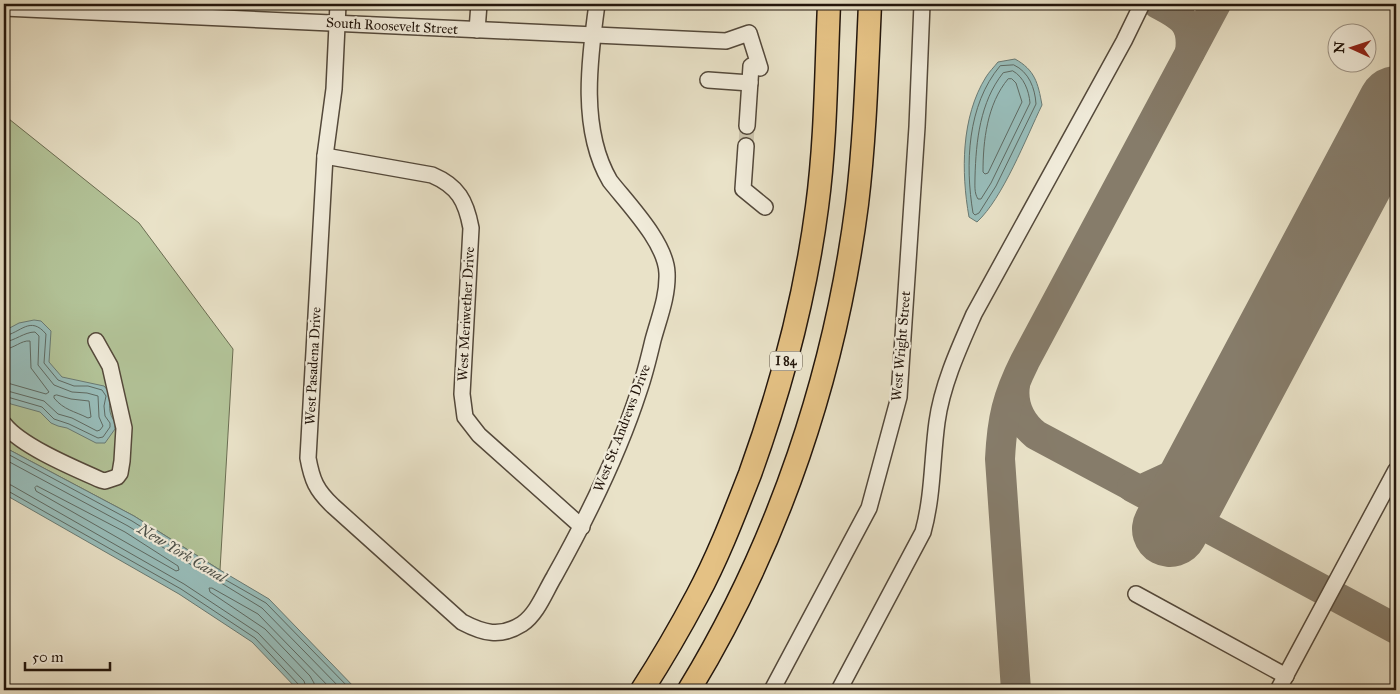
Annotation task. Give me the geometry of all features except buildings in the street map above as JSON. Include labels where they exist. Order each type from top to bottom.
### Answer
[{"type":"highway","name":"I 84","points":[[642,690],[670,646],[698,594],[727,533],[760,446],[785,366],[798,313],[817,206],[821,167],[829,4]]},
{"type":"highway","points":[[694,690],[763,548],[794,470],[831,344],[843,290],[857,202],[864,125],[870,4]]},
{"type":"highway","points":[[689,690],[722,634]]},
{"type":"street","name":"West Pasadena Drive","points":[[338,4],[334,88],[325,156],[308,458],[312,478],[320,494],[462,622],[480,632],[501,633]]},
{"type":"street","points":[[477,30],[479,4]]},
{"type":"street","name":"West St. Andrews Drive","points":[[501,633],[523,624],[535,610],[582,527],[605,479],[639,392],[667,291],[668,272],[663,254],[655,239],[610,181],[595,146],[589,114],[592,35],[597,4]]},
{"type":"street","name":"West Wright Street","points":[[772,690],[869,508],[899,397],[917,127],[922,4]]},
{"type":"street","points":[[840,690],[923,532],[928,516],[937,420],[947,382],[960,345],[974,314],[1124,41],[1142,4]]},
{"type":"street","name":"South Roosevelt Street","points":[[4,8],[186,10],[337,24],[726,41],[749,33],[766,68],[751,66],[750,83]]},
{"type":"street","points":[[708,80],[750,83],[747,126]]},
{"type":"street","points":[[746,146],[743,188],[765,207]]},
{"type":"street","name":"West Meriwether Drive","points":[[325,156],[432,175],[446,181],[458,193],[468,209],[471,228],[462,394],[465,417],[479,436],[582,527]]},
{"type":"street","points":[[4,424],[14,436],[65,464],[100,480],[105,481],[117,478],[122,461],[124,428],[110,366],[96,340]]},
{"type":"street","points":[[1278,690],[1396,470]]},
{"type":"street","points":[[1136,594],[1286,676]]},
{"type":"green space","points":[[4,115],[139,223],[233,349],[220,570],[134,516],[4,447]]},
{"type":"water","points":[[1015,59],[1027,68],[1034,78],[1042,105],[1005,183],[987,211],[977,222],[969,217],[964,163],[965,145],[972,109],[987,75],[998,62]]},
{"type":"water","points":[[34,320],[41,321],[51,331],[49,362],[62,377],[104,386],[111,394],[110,409],[115,422],[115,429],[105,443],[96,443],[67,428],[51,423],[40,412],[11,404],[4,400],[4,331],[19,323]]},
{"type":"water","name":"New York Canal","points":[[4,447],[134,516],[269,599],[357,690],[298,690],[252,642],[179,594],[4,494]]},
{"type":"taxiway","points":[[1158,4],[1173,12],[1188,27],[1191,42],[1190,52]]},
{"type":"taxiway","points":[[1016,690],[1000,459],[1006,408],[1025,361],[1216,4]]},
{"type":"taxiway","points":[[1015,385],[1016,407],[1030,430],[1137,489],[1145,488],[1206,460]]},
{"type":"taxiway","points":[[1132,487],[1396,629]]},
{"type":"runway","points":[[1170,529],[1396,104]]},
{"type":"tunnel","points":[[746,146],[747,126]]}]
